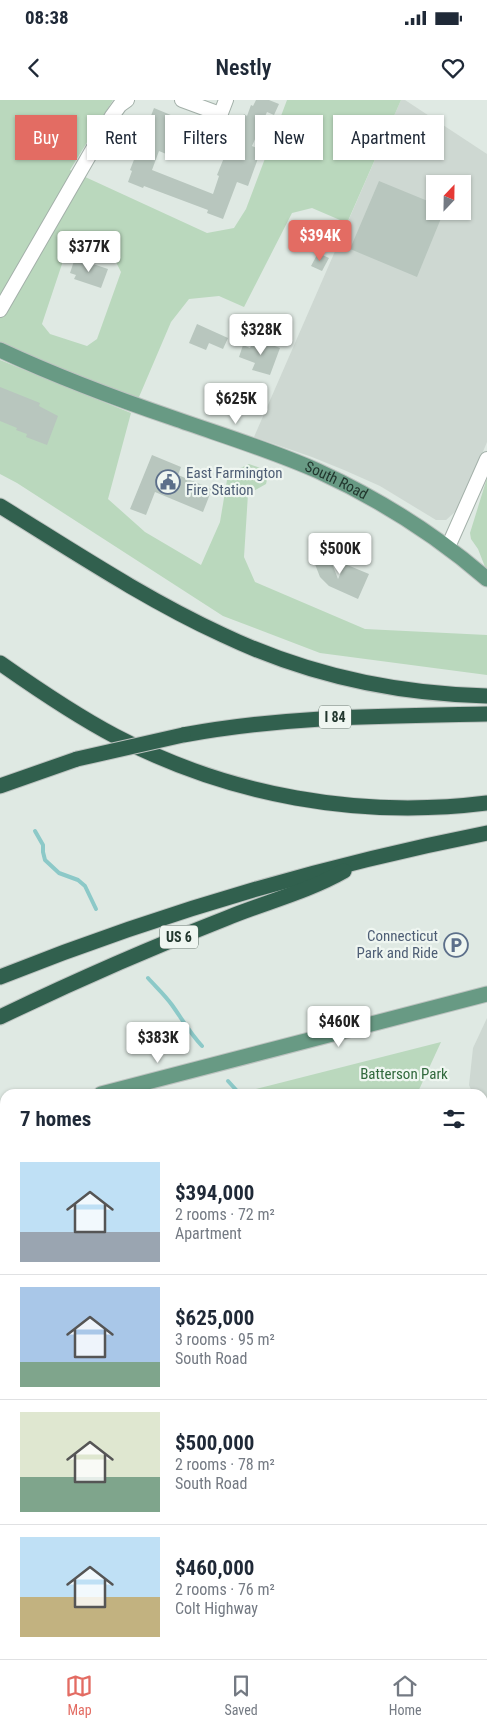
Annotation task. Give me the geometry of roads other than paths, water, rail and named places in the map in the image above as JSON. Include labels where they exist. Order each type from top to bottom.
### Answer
[{"type":"highway","points":[[0,506],[118,579],[176,612],[224,636],[265,653],[322,671],[376,684],[443,694],[487,696]]},
{"type":"highway","points":[[0,663],[58,702],[116,736],[167,760],[237,784],[306,799],[367,807],[438,807],[487,802]]},
{"type":"highway","name":"I 84","points":[[1,785],[77,759],[183,735],[263,722],[321,717],[487,714]]},
{"type":"highway","points":[[0,977],[82,945],[162,917],[360,861],[487,833]]},
{"type":"highway","name":"US 6","points":[[0,1016],[89,975],[168,942],[320,884],[360,861]]},
{"type":"main road","name":"South Road","points":[[0,350],[118,399],[318,471],[388,508],[448,547],[487,579]]},
{"type":"main road","points":[[120,1089],[487,994]]},
{"type":"street","points":[[0,310],[112,116],[120,105],[127,100]]},
{"type":"street","points":[[182,100],[220,114],[226,100]]},
{"type":"street","points":[[448,547],[487,459]]},
{"type":"waterway","points":[[35,831],[43,845],[45,860],[59,873],[78,880],[85,886],[96,909]]},
{"type":"waterway","points":[[148,978],[169,1001],[202,1046]]},
{"type":"waterway","points":[[228,1081],[235,1089]]},
{"type":"place","name":"East Farmington Fire Station","points":[[168,482]]},
{"type":"place","name":"Connecticut Park and Ride","points":[[456,945]]},
{"type":"park label","name":"Batterson Park","points":[[404,1074]]}]
